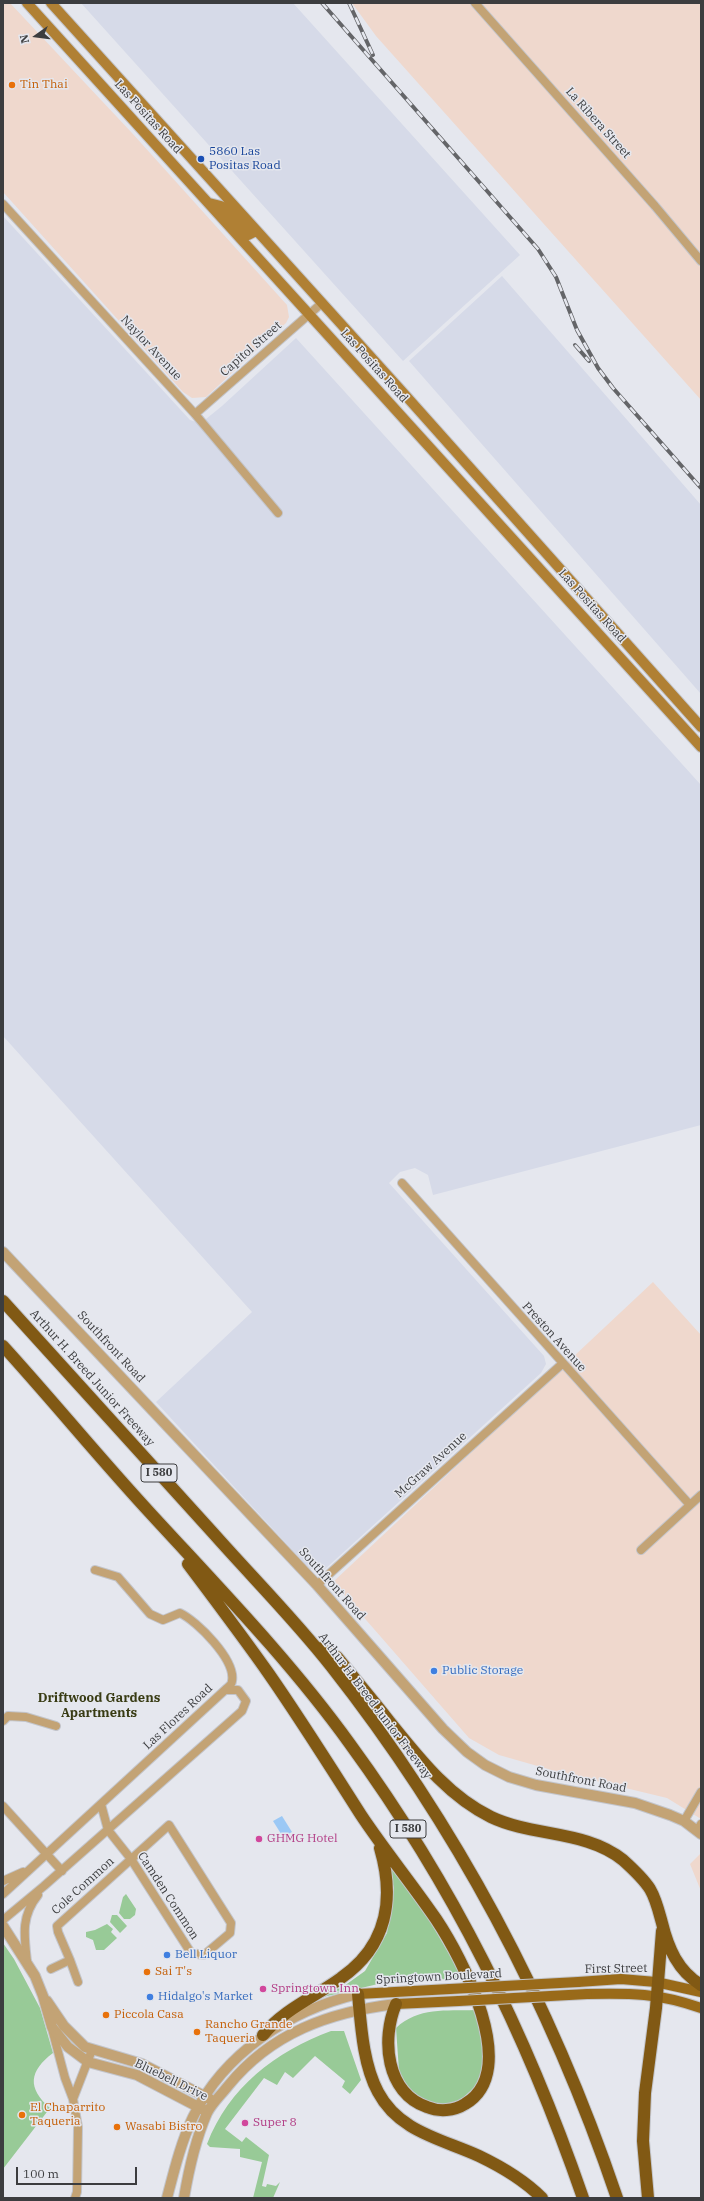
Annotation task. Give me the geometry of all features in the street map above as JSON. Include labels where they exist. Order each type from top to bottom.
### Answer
[{"type":"highway","name":"Arthur H. Breed Junior Freeway","points":[[3,1301],[314,1646],[376,1726],[419,1787],[461,1854],[529,1980],[562,2052],[593,2128],[617,2198]]},
{"type":"highway","name":"I 580","points":[[3,1346],[150,1512],[248,1618],[303,1683],[350,1743],[394,1806],[438,1878],[504,2001],[534,2066],[583,2198]]},
{"type":"highway","points":[[150,1512],[269,1674],[378,1840],[437,1920],[454,1950],[471,1987],[488,2039],[490,2061],[486,2080],[478,2094],[465,2104],[450,2110],[434,2110],[419,2105],[405,2095],[396,2081],[391,2063],[388,2032],[396,2004]]},
{"type":"highway","points":[[314,1646],[337,1657],[412,1750],[454,1794],[493,1818],[519,1826],[585,1841],[606,1849],[628,1865],[650,1889],[679,1967],[701,1985]]},
{"type":"highway","points":[[263,2035],[288,2011],[342,1977],[360,1962],[373,1945],[382,1926],[388,1904],[387,1878],[378,1840]]},
{"type":"highway","points":[[648,2198],[643,2141],[644,2093],[657,1995],[656,1982],[662,1946],[662,1924]]},
{"type":"highway","points":[[358,1994],[359,2010],[368,2064],[378,2092],[400,2119],[415,2131],[501,2167],[542,2198]]},
{"type":"main road","name":"Las Positas Road","points":[[27,3],[701,746]]},
{"type":"main road","name":"Las Positas Road","points":[[51,3],[322,303],[701,727]]},
{"type":"main road","points":[[209,203],[221,206],[248,235],[256,230]]},
{"type":"main road","name":"First Street","points":[[578,1982],[621,1979],[656,1982],[701,1992]]},
{"type":"main road","name":"Springtown Boulevard","points":[[358,1994],[578,1982]]},
{"type":"main road","name":"First Street","points":[[587,1994],[633,1993],[657,1995],[701,2008]]},
{"type":"main road","name":"Springtown Boulevard","points":[[396,2004],[587,1994]]},
{"type":"street","name":"La Ribera Street","points":[[475,3],[656,206],[701,261]]},
{"type":"street","name":"Naylor Avenue","points":[[3,204],[195,414],[278,513]]},
{"type":"street","name":"Capitol Street","points":[[195,414],[322,303]]},
{"type":"street","name":"Preston Avenue","points":[[402,1183],[562,1364],[690,1505]]},
{"type":"street","name":"Southfront Road","points":[[3,1252],[317,1585],[446,1732],[467,1752],[486,1765],[509,1777],[530,1783],[635,1804],[684,1821],[700,1830]]},
{"type":"street","name":"McGraw Avenue","points":[[317,1585],[562,1364]]},
{"type":"street","points":[[641,1550],[701,1495]]},
{"type":"street","points":[[95,1570],[118,1577],[150,1614],[162,1620],[180,1613],[191,1618],[229,1662],[233,1680],[225,1690]]},
{"type":"street","name":"Las Flores Road","points":[[3,1894],[225,1690],[238,1690],[246,1701],[242,1711],[62,1871],[3,1920]]},
{"type":"street","points":[[3,1721],[8,1716],[26,1717],[56,1726]]},
{"type":"street","points":[[684,1821],[701,1792]]},
{"type":"street","name":"Camden Common","points":[[101,1804],[108,1830],[130,1859],[191,1952],[204,1955],[230,1933],[231,1924],[169,1825]]},
{"type":"street","points":[[3,1806],[62,1871]]},
{"type":"street","name":"Cole Common","points":[[70,1960],[58,1932],[57,1926],[169,1825]]},
{"type":"street","name":"Las Flores Road","points":[[3,1881],[31,1868]]},
{"type":"street","name":"Las Flores Road","points":[[27,1961],[23,1930],[25,1919],[32,1904],[44,1886]]},
{"type":"street","name":"Bluebell Drive","points":[[3,1926],[27,1961],[43,1996],[52,2027],[68,2047],[88,2062],[137,2075],[208,2112]]},
{"type":"street","points":[[51,1969],[70,1960],[78,1982]]},
{"type":"street","name":"Springtown Boulevard","points":[[169,2197],[180,2151],[198,2106],[230,2066],[263,2035],[304,2012],[340,1998],[358,1994]]},
{"type":"street","name":"Bluebell Drive","points":[[43,1996],[64,2026],[85,2047],[142,2064],[215,2102]]},
{"type":"street","name":"Springtown Boulevard","points":[[184,2198],[194,2147],[208,2112],[235,2078],[264,2052],[284,2038],[309,2024],[359,2010],[396,2004]]},
{"type":"street","points":[[52,2027],[65,2078],[73,2099],[78,2127],[77,2192],[75,2198]]},
{"type":"street","points":[[73,2099],[92,2050]]},
{"type":"shaded area","points":[[3,3],[10,3],[132,133],[287,305],[289,317],[286,323],[206,397],[192,398],[183,392],[3,192]]},
{"type":"shaded area","points":[[81,3],[293,3],[520,255],[403,361]]},
{"type":"shaded area","points":[[352,3],[701,3],[701,400],[376,36]]},
{"type":"shaded area","points":[[3,216],[190,420],[196,422],[206,419],[296,338],[701,785],[701,1125],[433,1195],[428,1175],[415,1168],[400,1172],[389,1183],[544,1356],[546,1364],[541,1373],[324,1570],[311,1569],[306,1565],[156,1402],[252,1312],[3,1036]]},
{"type":"shaded area","points":[[502,276],[701,505],[701,694],[409,361]]},
{"type":"shaded area","points":[[653,1282],[701,1335],[701,1819],[667,1798],[555,1771],[499,1755],[469,1738],[333,1582]]},
{"type":"shaded area","points":[[701,1853],[701,1891],[690,1864]]},
{"type":"green space","points":[[383,1850],[427,1916],[463,1978],[378,1984],[319,1998],[344,1986],[365,1971],[387,1933],[394,1888]]},
{"type":"green space","points":[[126,1894],[136,1909],[135,1915],[130,1919],[124,1919],[119,1913],[123,1897]]},
{"type":"green space","points":[[112,1915],[117,1915],[127,1926],[120,1933],[110,1922]]},
{"type":"green space","points":[[107,1924],[113,1929],[111,1932],[117,1938],[104,1950],[96,1950],[93,1940],[86,1937],[86,1932],[95,1930]]},
{"type":"green space","points":[[3,1943],[14,1959],[40,2008],[53,2053],[39,2066],[35,2073],[34,2080],[37,2094],[50,2108],[3,2169]]},
{"type":"green space","points":[[475,2010],[485,2047],[483,2073],[477,2085],[456,2104],[442,2107],[427,2104],[405,2086],[399,2071],[396,2028],[414,2016],[423,2013]]},
{"type":"green space","points":[[331,2031],[344,2031],[361,2080],[350,2094],[342,2087],[345,2081],[315,2056],[293,2078],[285,2072],[277,2085],[264,2078],[225,2129],[242,2142],[246,2137],[269,2155],[262,2186],[266,2187],[267,2184],[276,2186],[280,2182],[273,2198],[253,2198],[262,2162],[240,2157],[240,2149],[210,2147],[207,2144],[216,2124],[228,2105],[256,2074],[291,2050]]},
{"type":"water","points":[[282,1816],[292,1832],[283,1837],[273,1821]]},
{"type":"railway","points":[[322,3],[538,249],[556,277],[577,330],[598,368],[613,388],[701,488]]},
{"type":"railway","points":[[349,3],[373,55]]},
{"type":"railway","points":[[575,345],[589,361]]},
{"type":"place","name":"Tin Thai","points":[[12,85]]},
{"type":"place","name":"5860 Las Positas Road","points":[[201,159]]},
{"type":"place","name":"Public Storage","points":[[434,1671]]},
{"type":"place","name":"GHMG Hotel","points":[[259,1839]]},
{"type":"place","name":"Bell Liquor","points":[[167,1955]]},
{"type":"place","name":"Sai T's","points":[[147,1972]]},
{"type":"place","name":"Springtown Inn","points":[[263,1989]]},
{"type":"place","name":"Hidalgo's Market","points":[[150,1997]]},
{"type":"place","name":"Piccola Casa","points":[[106,2015]]},
{"type":"place","name":"Rancho Grande Taqueria","points":[[197,2032]]},
{"type":"place","name":"El Chaparrito Taqueria","points":[[22,2115]]},
{"type":"place","name":"Super 8","points":[[245,2123]]},
{"type":"place","name":"Wasabi Bistro","points":[[117,2127]]},
{"type":"district","name":"Driftwood Gardens Apartments","points":[[99,1706]]}]
